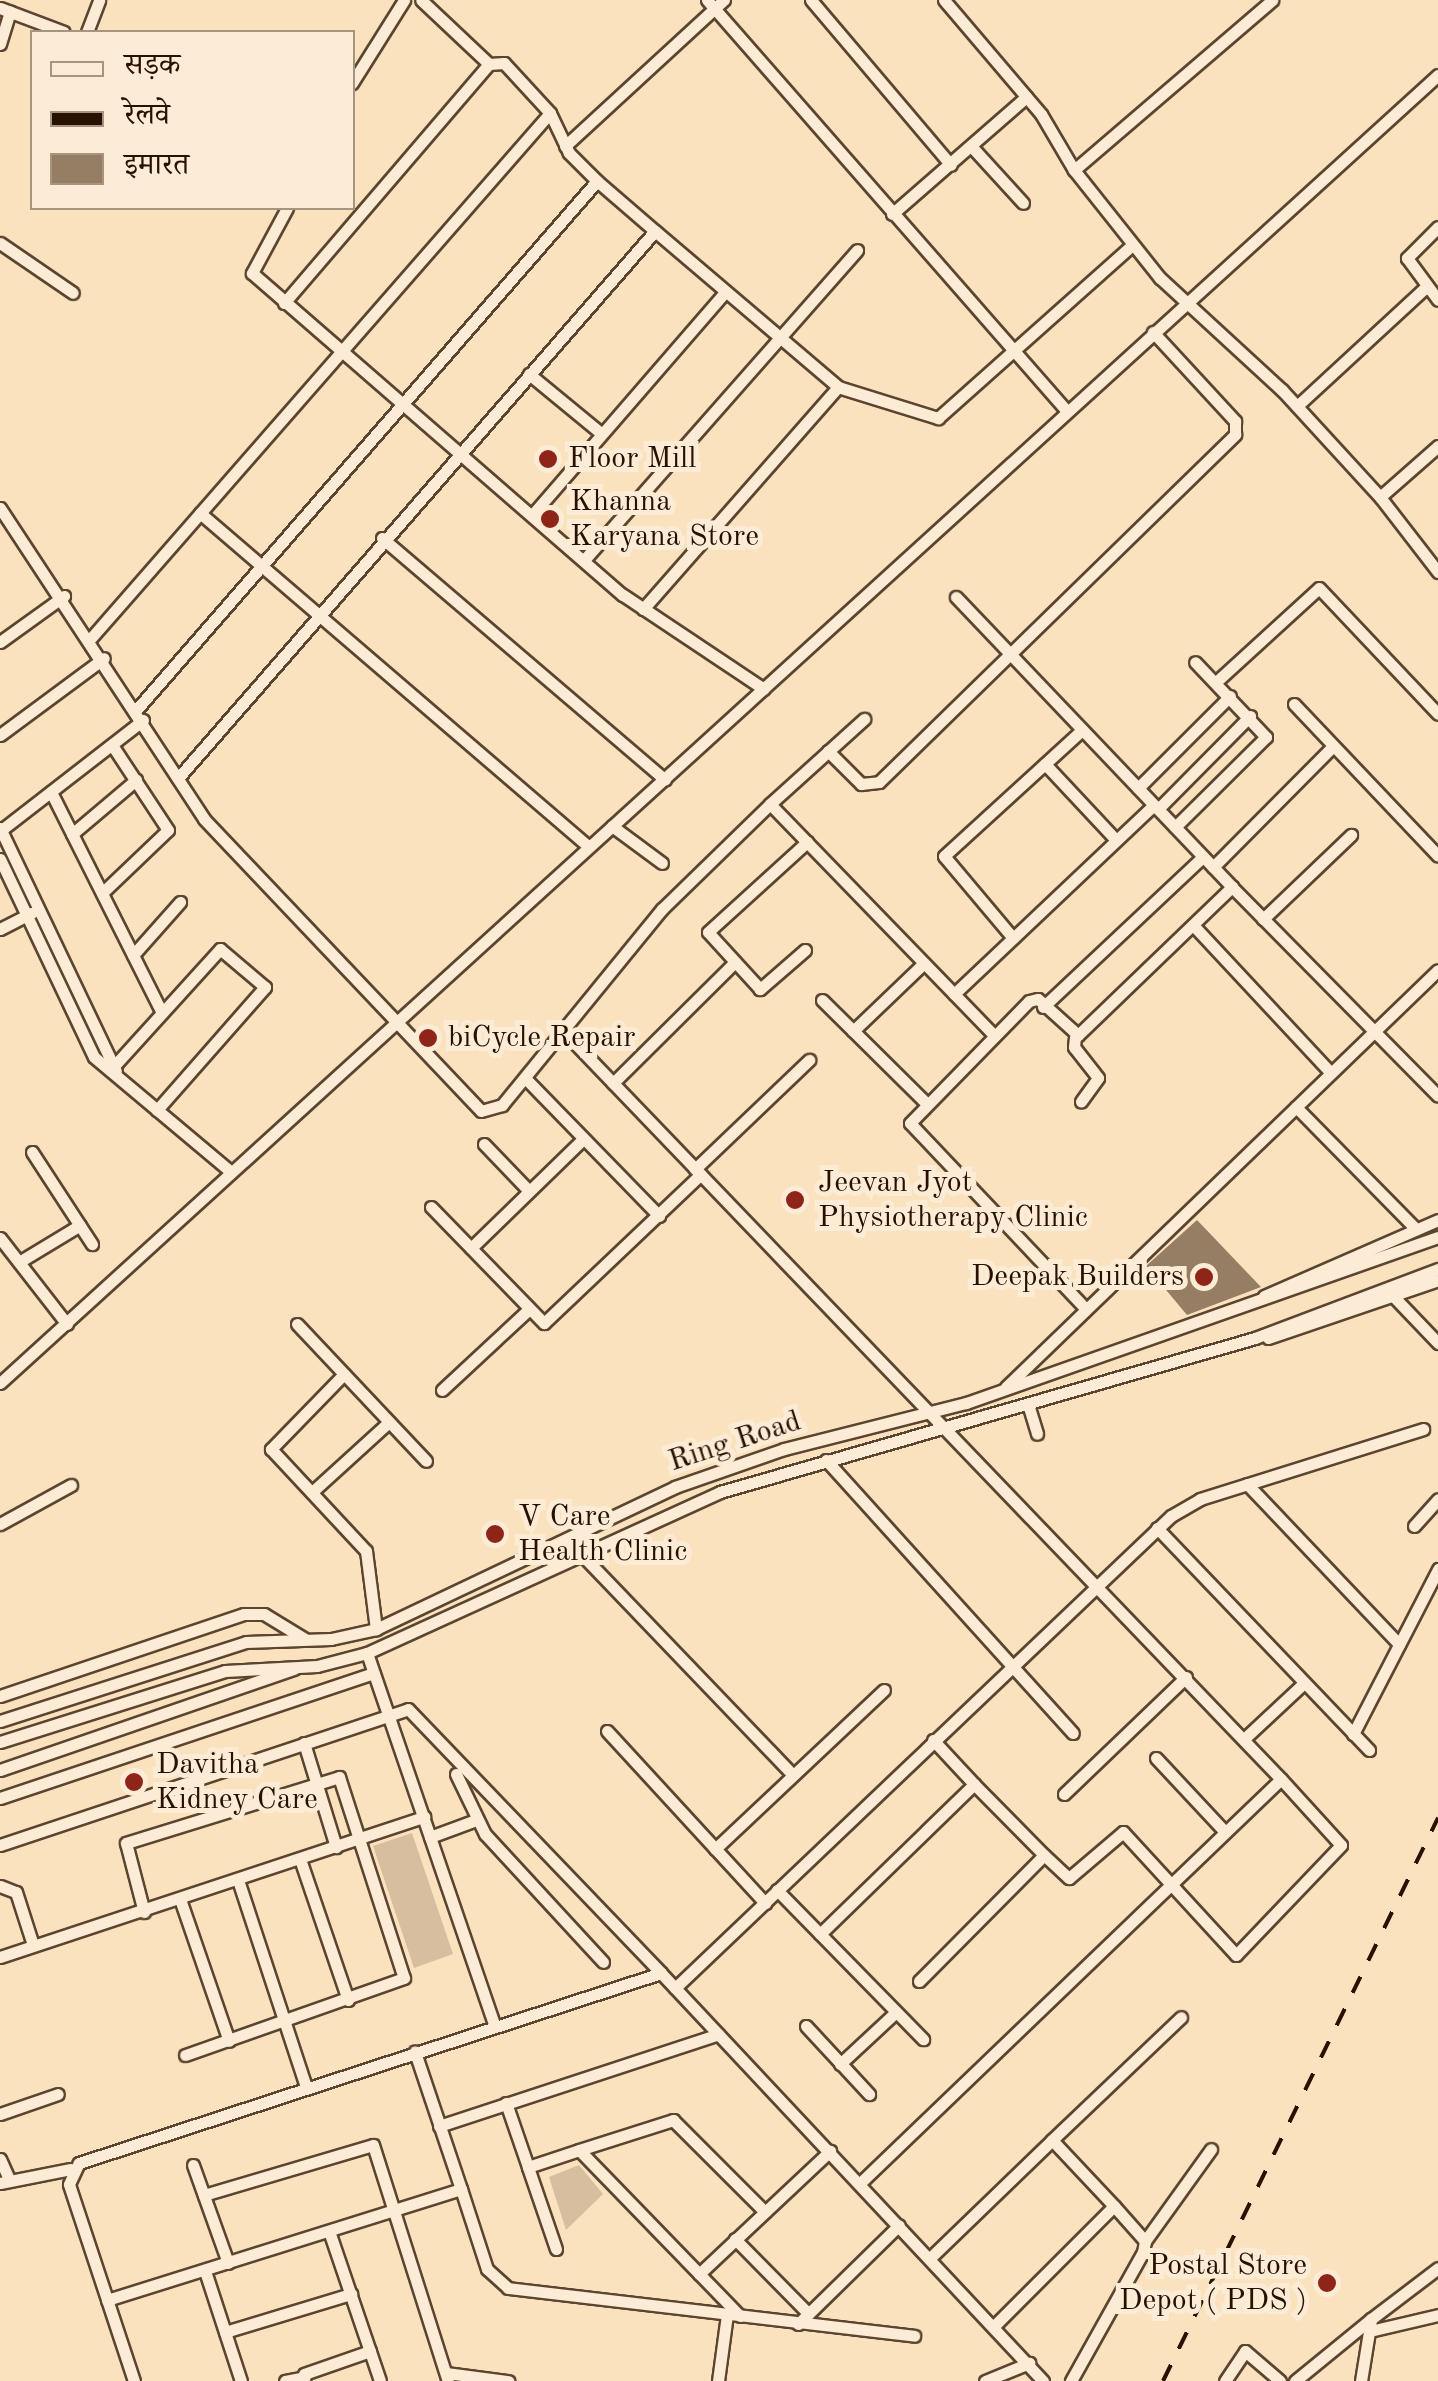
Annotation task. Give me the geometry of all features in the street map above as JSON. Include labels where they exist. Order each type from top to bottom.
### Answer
[{"type":"street","points":[[87,30],[99,0]]},
{"type":"street","points":[[355,79],[404,0]]},
{"type":"street","points":[[421,0],[489,64],[504,64],[550,113],[565,146],[597,181],[776,337],[838,388],[928,420],[1132,245]]},
{"type":"street","points":[[811,0],[951,164]]},
{"type":"street","points":[[944,0],[1026,96],[1074,170],[1132,245],[1184,304],[1296,406],[1380,497],[1438,572]]},
{"type":"street","points":[[1074,170],[1272,0]]},
{"type":"street","points":[[565,146],[715,3],[892,214],[1066,410]]},
{"type":"street","points":[[0,44],[5,10],[59,30]]},
{"type":"street","points":[[284,304],[489,64]]},
{"type":"street","points":[[0,1383],[393,1021],[665,780],[1066,410],[1438,75]]},
{"type":"street","points":[[892,214],[1026,96]]},
{"type":"street","points":[[91,638],[550,113]]},
{"type":"street","points":[[971,146],[1023,204]]},
{"type":"street","points":[[231,1172],[88,1048],[0,830],[112,745],[140,715],[262,564],[597,181]]},
{"type":"street","points":[[286,210],[252,273],[643,609],[764,689]]},
{"type":"street","points":[[1438,227],[1406,258],[1438,300]]},
{"type":"street","points":[[178,778],[382,538],[655,231]]},
{"type":"street","points":[[0,243],[73,294]]},
{"type":"street","points":[[584,560],[776,337],[857,250]]},
{"type":"street","points":[[1296,406],[1426,286]]},
{"type":"street","points":[[532,515],[725,292]]},
{"type":"street","points":[[828,751],[861,784],[879,782],[1235,434],[1235,421],[1153,332]]},
{"type":"street","points":[[529,374],[602,434]]},
{"type":"street","points":[[643,609],[838,388]]},
{"type":"street","points":[[1380,497],[1438,446]]},
{"type":"street","points":[[0,508],[64,596],[212,828],[482,1111],[496,1112],[526,1079],[662,909],[864,719]]},
{"type":"street","points":[[200,513],[588,846]]},
{"type":"street","points":[[382,538],[665,780]]},
{"type":"street","points":[[1216,682],[1319,588],[1438,714]]},
{"type":"street","points":[[0,642],[64,596]]},
{"type":"street","points":[[956,597],[1438,1096]]},
{"type":"street","points":[[0,735],[104,658]]},
{"type":"street","points":[[1175,827],[1264,740],[1250,716],[1195,662]]},
{"type":"street","points":[[1138,788],[1230,696]]},
{"type":"street","points":[[1294,704],[1438,856]]},
{"type":"street","points":[[954,994],[1250,716]]},
{"type":"street","points":[[1013,938],[944,856],[1082,730]]},
{"type":"street","points":[[102,893],[167,835],[112,745]]},
{"type":"street","points":[[1043,1006],[1334,746]]},
{"type":"street","points":[[1045,764],[1116,840]]},
{"type":"street","points":[[72,834],[136,780]]},
{"type":"street","points":[[51,792],[162,1013]]},
{"type":"street","points":[[770,804],[994,1035]]},
{"type":"street","points":[[612,826],[662,863]]},
{"type":"street","points":[[1263,919],[1352,835]]},
{"type":"street","points":[[804,950],[760,989],[733,964],[708,932],[807,842]]},
{"type":"street","points":[[0,860],[81,994],[120,1079]]},
{"type":"street","points":[[1081,1101],[1098,1078],[1074,1047],[1075,1036],[1232,887]]},
{"type":"street","points":[[132,954],[180,902]]},
{"type":"street","points":[[0,929],[34,913]]},
{"type":"street","points":[[1193,925],[1331,1073]]},
{"type":"street","points":[[114,1066],[220,949],[264,986],[156,1110]]},
{"type":"street","points":[[853,1031],[924,963]]},
{"type":"street","points":[[613,1083],[733,964]]},
{"type":"street","points":[[1003,1390],[1084,1306],[1438,970]]},
{"type":"street","points":[[67,1001],[81,994]]},
{"type":"street","points":[[822,1000],[925,1102]]},
{"type":"street","points":[[1075,1036],[1043,1006],[1029,1001],[913,1116],[914,1132],[1084,1306]]},
{"type":"street","points":[[565,1033],[1245,1738],[1341,1845],[1236,1954],[1123,1832],[1070,1878],[933,1740]]},
{"type":"street","points":[[431,1207],[528,1310],[550,1320],[659,1216],[698,1171],[809,1060]]},
{"type":"street","points":[[526,1079],[659,1216]]},
{"type":"street","points":[[1296,1107],[1416,1229]]},
{"type":"street","points":[[471,1248],[584,1138]]},
{"type":"street","points":[[484,1144],[529,1191]]},
{"type":"street","points":[[32,1152],[92,1244]]},
{"type":"street","points":[[1248,1307],[1285,1282],[1438,1220]]},
{"type":"street","points":[[19,1262],[80,1226]]},
{"type":"street","name":"Ring Road","points":[[0,1720],[236,1645],[376,1629],[675,1487],[784,1449],[932,1413],[1003,1390],[1438,1237]]},
{"type":"street","points":[[0,1238],[67,1324]]},
{"type":"street","name":"Ring Road","points":[[0,1742],[225,1670],[298,1667],[367,1653],[720,1492],[1255,1338],[1438,1269]]},
{"type":"street","points":[[1255,1338],[1290,1336],[1438,1280]]},
{"type":"street","points":[[1394,1297],[1438,1343]]},
{"type":"street","points":[[442,1390],[528,1310]]},
{"type":"street","points":[[297,1324],[426,1461]]},
{"type":"street","points":[[344,1374],[272,1444],[373,1563],[376,1629]]},
{"type":"street","points":[[1028,1404],[1036,1434]]},
{"type":"street","points":[[312,1492],[389,1422]]},
{"type":"street","points":[[675,1988],[1010,1666],[1185,1506],[1423,1430]]},
{"type":"street","points":[[826,1460],[1073,1733]]},
{"type":"street","points":[[1247,1484],[1399,1644]]},
{"type":"street","points":[[0,1524],[71,1485]]},
{"type":"street","points":[[1414,1526],[1438,1499]]},
{"type":"street","points":[[1157,1528],[1369,1750]]},
{"type":"street","points":[[583,1556],[792,1774]]},
{"type":"street","points":[[1353,1734],[1438,1569]]},
{"type":"street","points":[[0,1696],[244,1614],[264,1614],[305,1640]]},
{"type":"street","points":[[367,1653],[494,2027]]},
{"type":"street","points":[[0,1770],[298,1667]]},
{"type":"street","points":[[0,1798],[374,1673]]},
{"type":"street","points":[[1064,1794],[1186,1677]]},
{"type":"street","points":[[1245,1738],[1304,1683]]},
{"type":"street","points":[[715,1849],[884,1690]]},
{"type":"street","points":[[0,1845],[388,1714],[420,1715],[994,2324],[1043,2381]]},
{"type":"street","points":[[607,1731],[765,1903]]},
{"type":"street","points":[[304,1743],[336,1847]]},
{"type":"street","points":[[1156,1758],[1225,1832]]},
{"type":"street","points":[[456,1774],[476,1820],[603,1962]]},
{"type":"street","points":[[144,1912],[126,1844],[316,1780],[339,1778],[405,1972],[400,1982],[185,2056]]},
{"type":"street","points":[[860,2182],[1282,1779]]},
{"type":"street","points":[[820,1934],[974,1784]]},
{"type":"street","points":[[0,1957],[424,1818]]},
{"type":"street","points":[[430,1836],[476,1820]]},
{"type":"street","points":[[920,1981],[1044,1855]]},
{"type":"street","points":[[300,1859],[348,2000]]},
{"type":"street","points":[[238,1880],[306,2087]]},
{"type":"street","points":[[0,1886],[16,1892],[33,1945]]},
{"type":"street","points":[[777,1890],[923,2040]]},
{"type":"street","points":[[180,1900],[229,2040]]},
{"type":"street","points":[[0,2159],[4,2181],[71,2169],[306,2087],[661,1974]]},
{"type":"street","points":[[840,2064],[896,2012]]},
{"type":"street","points":[[931,2257],[1181,2017]]},
{"type":"street","points":[[806,2026],[869,2094]]},
{"type":"street","points":[[439,2126],[718,2034]]},
{"type":"street","points":[[414,2052],[460,2189],[499,2284],[914,2336]]},
{"type":"street","points":[[0,2114],[58,2094]]},
{"type":"street","points":[[506,2103],[556,2249]]},
{"type":"street","points":[[528,2166],[673,2120],[765,2212]]},
{"type":"street","points":[[1052,2140],[1145,2241]]},
{"type":"street","points":[[204,2195],[367,2144],[377,2151],[447,2377],[508,2381]]},
{"type":"street","points":[[1071,2381],[1145,2241],[1212,2148]]},
{"type":"street","points":[[579,2150],[740,2316]]},
{"type":"street","points":[[699,2274],[830,2151]]},
{"type":"street","points":[[193,2165],[228,2263]]},
{"type":"street","points":[[71,2169],[69,2184],[134,2381]]},
{"type":"street","points":[[106,2300],[460,2189]]},
{"type":"street","points":[[994,2324],[1114,2206]]},
{"type":"street","points":[[798,2324],[900,2224]]},
{"type":"street","points":[[329,2232],[380,2381]]},
{"type":"street","points":[[735,2239],[808,2313]]},
{"type":"street","points":[[1296,2381],[1438,2268]]},
{"type":"street","points":[[205,2271],[241,2381]]},
{"type":"street","points":[[225,2332],[352,2294]]},
{"type":"street","points":[[718,2381],[727,2314]]},
{"type":"street","points":[[1371,2325],[1438,2315]]},
{"type":"street","points":[[1362,2381],[1371,2325]]},
{"type":"street","points":[[1225,2381],[1245,2350],[1280,2381]]},
{"type":"street","points":[[285,2381],[305,2378],[370,2351]]},
{"type":"street","points":[[985,2381],[1028,2363]]},
{"type":"shaded area","points":[[412,1833],[453,1954],[414,1968],[373,1846]]},
{"type":"shaded area","points":[[579,2165],[603,2194],[566,2230],[549,2177]]},
{"type":"building","name":"Deepak Builders","points":[[1197,1220],[1261,1287],[1187,1315],[1146,1266]]},
{"type":"railway","points":[[1163,2381],[1438,1818]]},
{"type":"place","name":"Floor Mill","points":[[548,459]]},
{"type":"place","name":"Khanna Karyana Store","points":[[550,519]]},
{"type":"place","name":"biCycle Repair","points":[[428,1038]]},
{"type":"place","name":"Jeevan Jyot Physiotherapy Clinic","points":[[795,1200]]},
{"type":"place","name":"Deepak Builders","points":[[1204,1277]]},
{"type":"place","name":"V Care Health Clinic","points":[[495,1534]]},
{"type":"place","name":"Davitha Kidney Care","points":[[134,1782]]},
{"type":"place","name":"Postal Store Depot ( PDS )","points":[[1327,2283]]}]
